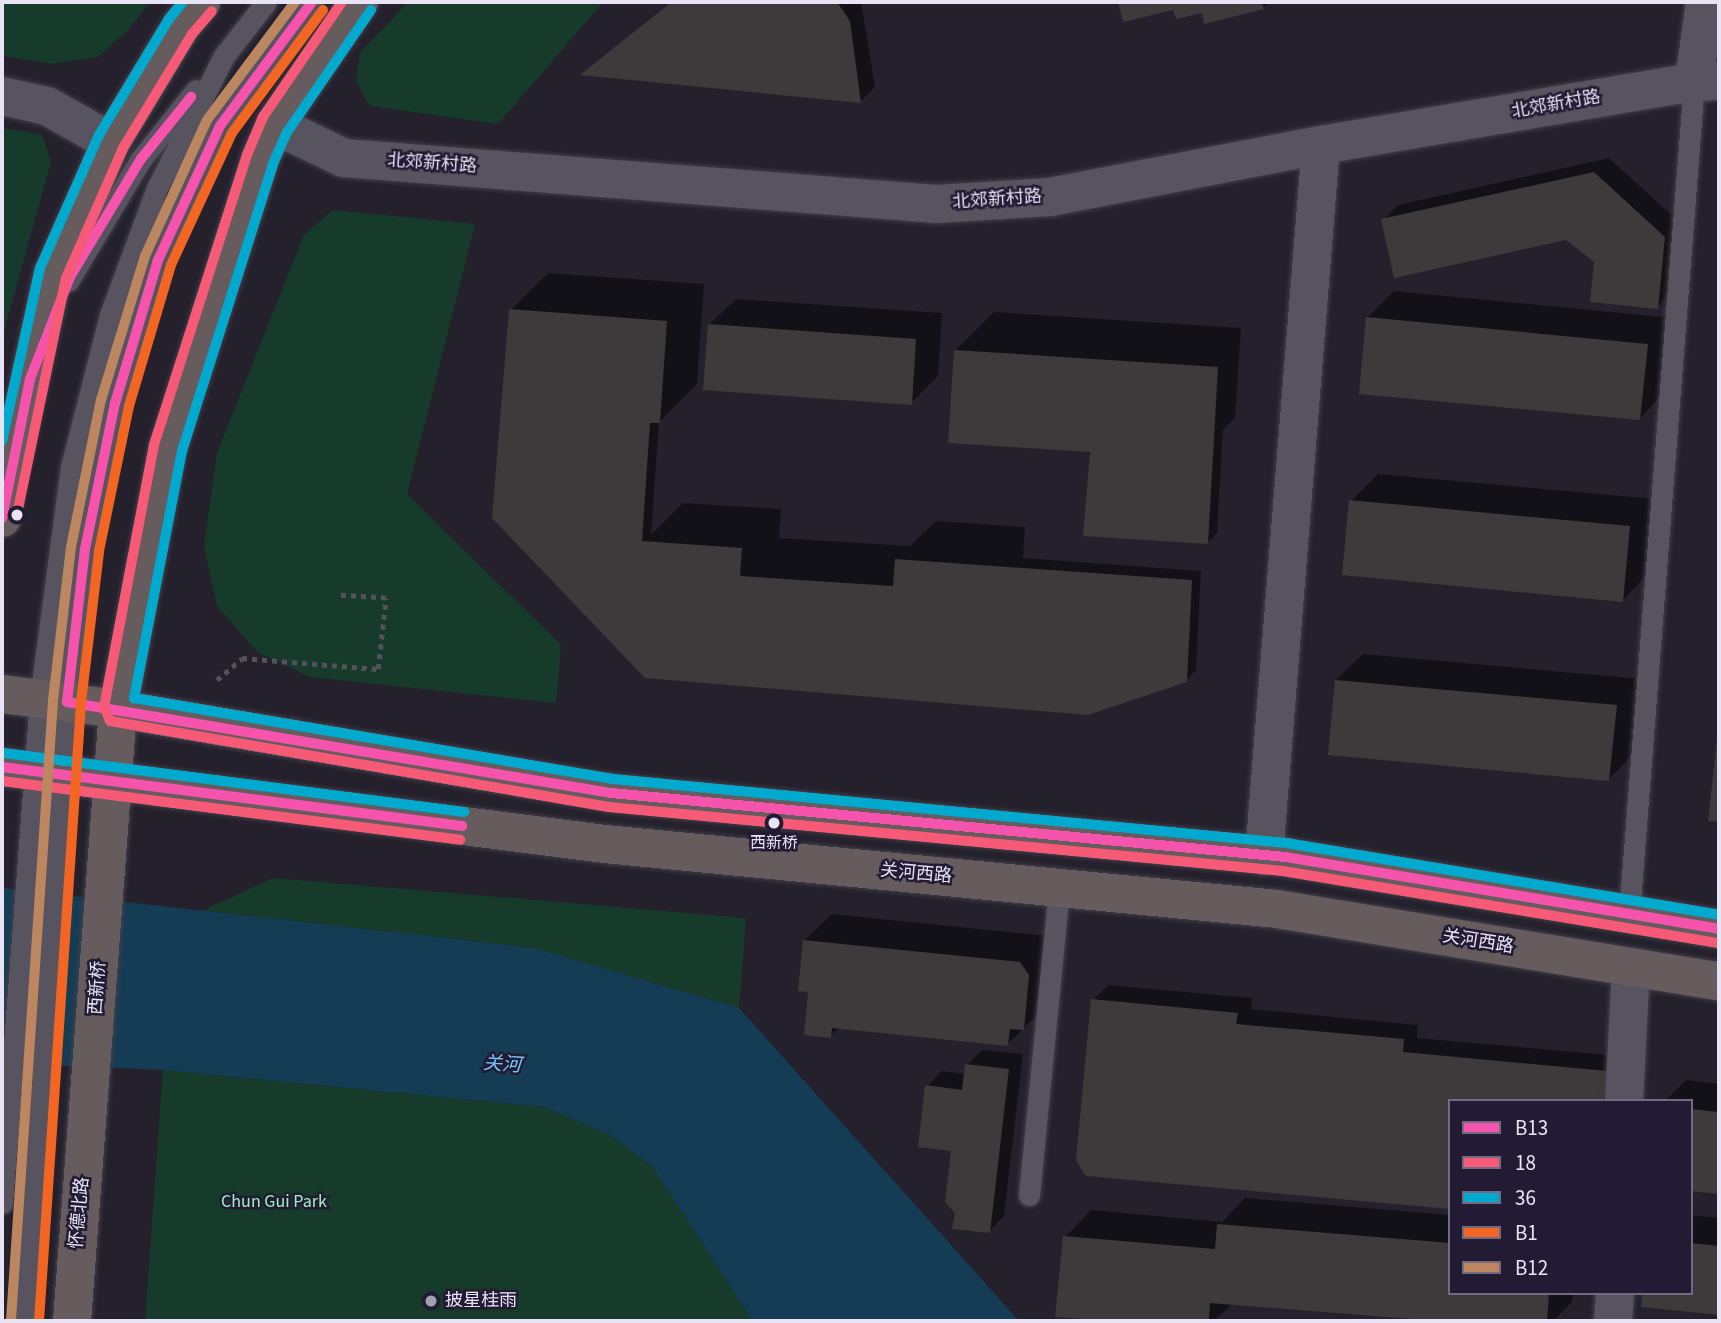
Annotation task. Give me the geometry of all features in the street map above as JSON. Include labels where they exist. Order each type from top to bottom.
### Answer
[{"type":"main road","points":[[2,518],[53,274],[111,142],[181,26],[201,2]]},
{"type":"main road","points":[[110,782],[118,709],[168,448],[260,159],[275,125],[359,2]]},
{"type":"main road","points":[[2,694],[118,709],[611,793],[1264,856],[1719,929]]},
{"type":"main road","name":"关河西路","points":[[33,771],[605,844],[1277,909],[1719,981]]},
{"type":"main road","name":"西新桥","points":[[89,1105],[107,872],[110,782]]},
{"type":"main road","name":"怀德北路","points":[[72,1321],[89,1105]]},
{"type":"street","points":[[1705,2],[1707,82]]},
{"type":"street","name":"北郊新村路","points":[[275,125],[344,158],[936,204],[1050,197],[1321,145],[1707,82]]},
{"type":"street","points":[[2,96],[47,106],[111,142]]},
{"type":"street","points":[[1264,856],[1321,145]]},
{"type":"street","points":[[1624,1099],[1631,967]]},
{"type":"street","points":[[1613,1321],[1615,1295]]},
{"type":"lane","points":[[30,379],[69,276],[141,159],[266,2]]},
{"type":"lane","points":[[2,1203],[33,771],[53,701],[115,403],[159,260],[220,127],[312,2]]},
{"type":"lane","points":[[25,1321],[57,872],[33,771],[53,701],[71,467],[110,315],[157,188],[224,56]]},
{"type":"lane","points":[[1629,914],[1707,82]]},
{"type":"lane","points":[[1029,1195],[1059,887]]},
{"type":"path","points":[[217,680],[242,658],[378,669],[386,598],[336,595]]},
{"type":"green space","points":[[2,2],[150,2],[129,29],[98,57],[52,64],[2,56]]},
{"type":"green space","points":[[408,2],[603,2],[498,124],[370,106],[356,81],[360,53]]},
{"type":"green space","points":[[2,128],[42,135],[51,161],[2,339]]},
{"type":"green space","points":[[333,210],[475,224],[407,494],[561,645],[556,703],[310,677],[257,652],[217,606],[204,547],[217,453],[304,235]]},
{"type":"green space","points":[[273,878],[746,918],[739,1008],[534,948],[202,911]]},
{"type":"green space","name":"Chun Gui Park","points":[[163,1070],[544,1107],[609,1134],[652,1166],[753,1321],[145,1321]]},
{"type":"water","name":"关河","points":[[2,888],[534,948],[739,1008],[1019,1321],[753,1321],[652,1166],[609,1134],[544,1107],[163,1070],[2,1063]]},
{"type":"building","points":[[671,2],[837,2],[850,21],[861,103],[580,75]]},
{"type":"building","points":[[1118,2],[1262,2],[1264,9],[1204,24],[1202,13],[1176,19],[1173,10],[1123,22]]},
{"type":"building","points":[[1594,172],[1665,237],[1658,309],[1590,302],[1594,262],[1566,240],[1394,278],[1381,219]]},
{"type":"building","points":[[509,309],[667,321],[660,423],[650,423],[642,541],[742,548],[740,576],[893,586],[895,559],[1192,580],[1187,682],[1088,715],[645,678],[492,518]]},
{"type":"building","points":[[1366,317],[1648,344],[1640,420],[1359,394]]},
{"type":"building","points":[[708,324],[916,339],[912,405],[703,390]]},
{"type":"building","points":[[954,350],[1218,367],[1208,544],[1083,536],[1090,452],[948,443]]},
{"type":"building","points":[[1349,500],[1630,526],[1623,602],[1342,575]]},
{"type":"building","points":[[1335,680],[1617,705],[1609,781],[1328,755]]},
{"type":"building","points":[[1719,739],[1719,822],[1708,821]]},
{"type":"building","points":[[803,940],[1020,962],[1029,975],[1024,1030],[1010,1029],[1008,1046],[832,1028],[831,1038],[804,1035],[808,992],[798,991]]},
{"type":"building","points":[[1091,999],[1238,1013],[1236,1024],[1404,1039],[1403,1052],[1607,1071],[1604,1099],[1448,1099],[1448,1209],[1086,1176],[1076,1160]]},
{"type":"building","points":[[965,1064],[1009,1069],[990,1233],[952,1229],[955,1213],[945,1202],[951,1151],[918,1147],[925,1085],[962,1090]]},
{"type":"building","points":[[1693,1109],[1719,1112],[1719,1194],[1693,1191]]},
{"type":"building","points":[[1217,1224],[1448,1243],[1448,1295],[1549,1295],[1547,1321],[1436,1321],[1210,1303],[1209,1321],[1108,1321],[1055,1317],[1063,1236],[1215,1249]]},
{"type":"building","points":[[1693,1243],[1719,1246],[1719,1315],[1641,1307],[1642,1295],[1693,1295]]},
{"type":"transit line","name":"36","points":[[2,441],[40,268],[99,135],[169,19],[183,2]]},
{"type":"transit line","name":"B12","points":[[11,1320],[53,700],[71,547],[101,400],[145,256],[207,120],[295,2]]},
{"type":"transit line","name":"B13","points":[[312,2],[220,126],[158,260],[115,403],[85,549],[67,702],[611,793],[1285,857],[1719,929]]},
{"type":"transit line","name":"18","points":[[342,2],[263,117],[247,155],[154,445],[104,706],[110,721],[609,807],[1283,871],[1717,943]]},
{"type":"transit line","name":"B1","points":[[39,1321],[81,703],[99,551],[129,406],[171,265],[232,133],[323,10]]},
{"type":"transit line","name":"36","points":[[371,10],[287,132],[273,164],[182,451],[134,698],[613,779],[1286,843],[1719,915]]},
{"type":"transit line","name":"18","points":[[16,519],[66,278],[123,148],[192,34],[212,11]]},
{"type":"transit line","name":"B13","points":[[2,518],[30,379],[70,277],[141,159],[191,97]]},
{"type":"transit line","name":"36","points":[[4,753],[464,812]]},
{"type":"transit line","name":"B13","points":[[2,767],[462,826]]},
{"type":"transit line","name":"18","points":[[2,781],[460,840]]},
{"type":"place","name":"西新桥","points":[[774,823]]},
{"type":"place","name":"披星桂雨","points":[[431,1301]]}]
